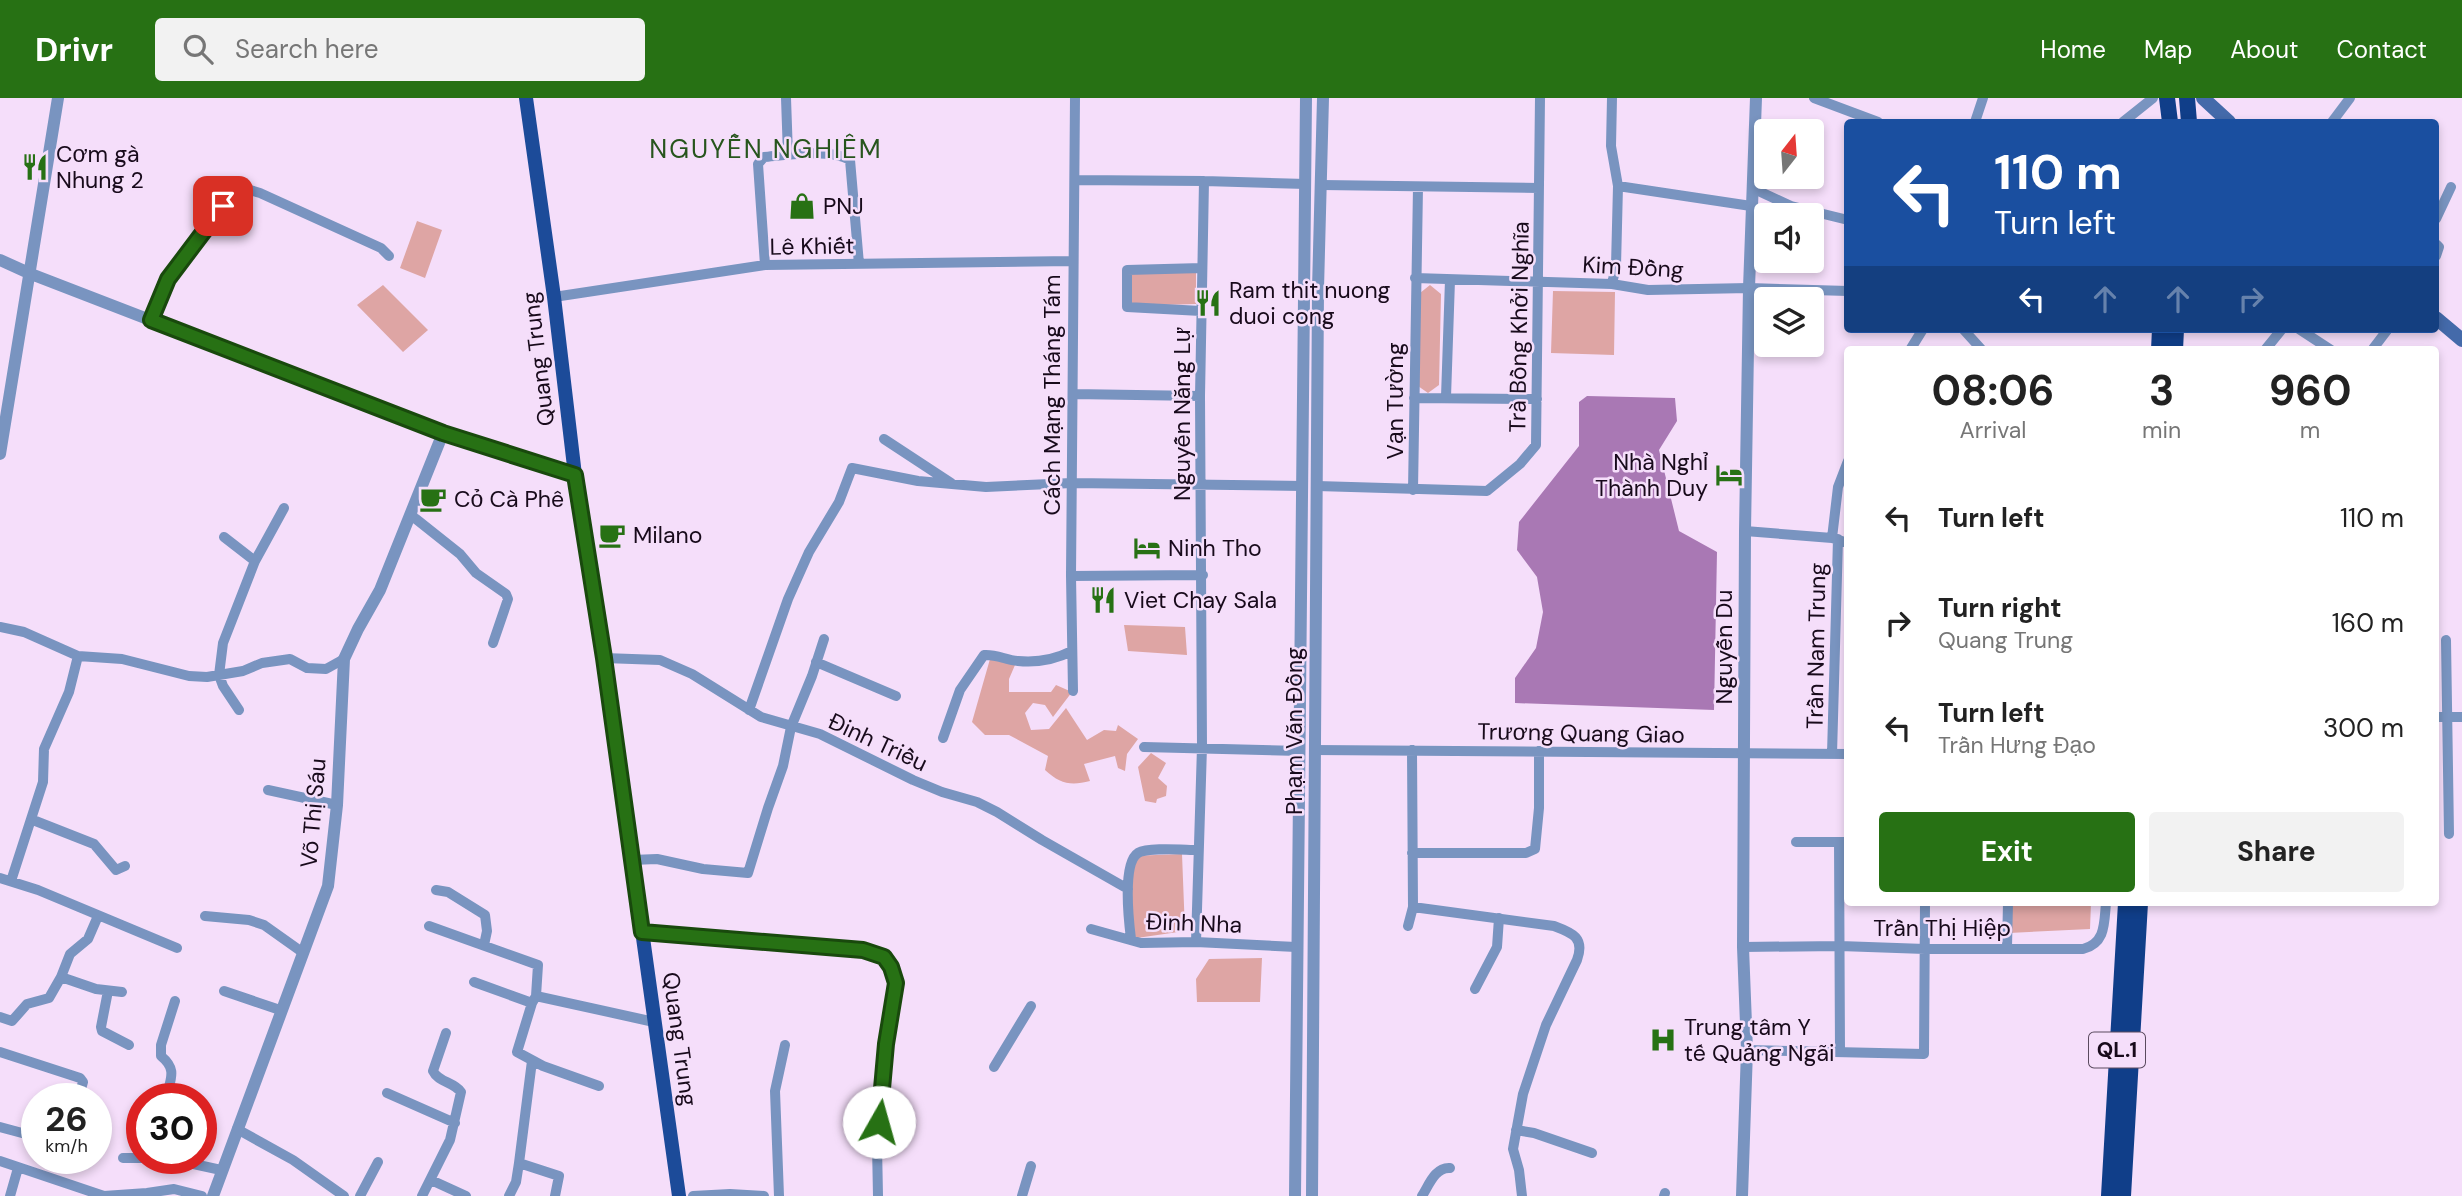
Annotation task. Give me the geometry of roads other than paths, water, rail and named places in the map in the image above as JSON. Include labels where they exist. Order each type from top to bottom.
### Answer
[{"type":"highway","points":[[2167,98],[2170,119]]},
{"type":"highway","points":[[2187,98],[2189,119]]},
{"type":"highway","name":"QL.1","points":[[2109,1196],[2126,906]]},
{"type":"highway","name":"QL.1","points":[[2123,1196],[2140,906]]},
{"type":"main road","name":"Quang Trung","points":[[526,98],[554,296],[575,475],[604,658],[679,1196]]},
{"type":"main road","points":[[2203,98],[2226,119]]},
{"type":"main road","points":[[2439,321],[2462,340]]},
{"type":"street","points":[[0,454],[58,98]]},
{"type":"street","points":[[786,98],[788,155]]},
{"type":"street","name":"Cách Mạng Tháng Tám","points":[[1073,691],[1072,261],[1075,98]]},
{"type":"street","name":"Phạm Văn Đồng","points":[[1295,1196],[1306,98]]},
{"type":"street","name":"Phạm Văn Đồng","points":[[1312,1196],[1318,289],[1323,98]]},
{"type":"street","name":"Trà Bồng Khởi Nghĩa","points":[[1317,486],[1487,491],[1520,464],[1536,444],[1540,98]]},
{"type":"street","points":[[1612,98],[1611,146],[1618,186],[1616,265],[1612,284]]},
{"type":"street","name":"Nguyễn Du","points":[[1742,1196],[1747,1050],[1743,947],[1745,531],[1751,206],[1756,98]]},
{"type":"street","points":[[1814,98],[1870,119]]},
{"type":"street","points":[[1976,119],[1983,98]]},
{"type":"street","points":[[2127,119],[2153,98]]},
{"type":"street","points":[[2334,119],[2350,98]]},
{"type":"street","points":[[765,265],[758,164],[764,157],[788,155],[837,155],[850,160],[859,264]]},
{"type":"street","points":[[1075,180],[1204,180],[1322,185],[1539,188]]},
{"type":"street","name":"Nguyễn Năng Lự","points":[[1196,942],[1202,747],[1200,397],[1204,180]]},
{"type":"street","points":[[1618,186],[1751,206]]},
{"type":"street","name":"Vạn Tường","points":[[1413,490],[1418,187]]},
{"type":"street","points":[[1752,188],[1791,206],[1844,219]]},
{"type":"street","points":[[151,320],[168,279],[231,193],[239,190],[260,192],[381,248],[389,256]]},
{"type":"street","points":[[2439,191],[2449,191],[2439,213]]},
{"type":"street","points":[[0,260],[443,433],[575,475]]},
{"type":"street","name":"Lê Khiết","points":[[554,296],[765,265],[1072,261]]},
{"type":"street","points":[[1201,311],[1127,307],[1127,270],[1202,268]]},
{"type":"street","name":"Kim Đồng","points":[[1415,278],[1612,284],[1648,290],[1749,288],[1844,291]]},
{"type":"street","points":[[1446,397],[1450,280]]},
{"type":"street","points":[[1304,289],[1318,289]]},
{"type":"street","points":[[1967,333],[1978,346]]},
{"type":"street","points":[[2305,333],[2325,346]]},
{"type":"street","points":[[1073,394],[1200,397]]},
{"type":"street","points":[[1414,398],[1537,399]]},
{"type":"street","name":"Võ Thị Sáu","points":[[213,1196],[328,886],[337,805],[344,659],[380,590],[443,433]]},
{"type":"street","points":[[884,439],[954,485]]},
{"type":"street","points":[[750,710],[784,610],[809,552],[839,502],[850,470],[855,468],[918,481],[954,485],[1026,486],[1072,483],[1317,486]]},
{"type":"street","name":"Trần Nam Trung","points":[[1832,754],[1839,540],[1838,486],[1844,472]]},
{"type":"street","points":[[239,710],[223,686],[219,674],[226,632],[256,561],[284,508]]},
{"type":"street","points":[[411,515],[460,554],[476,573],[506,594],[508,599],[494,643]]},
{"type":"street","points":[[1745,531],[1839,540]]},
{"type":"street","points":[[224,537],[256,561]]},
{"type":"street","points":[[1071,576],[1203,575]]},
{"type":"street","points":[[0,626],[24,632],[78,656],[122,659],[189,676],[207,677],[243,671],[262,663],[290,659],[307,668],[326,669],[344,659]]},
{"type":"street","points":[[632,860],[657,859],[703,869],[748,873],[783,766],[791,727],[824,639]]},
{"type":"street","points":[[2446,640],[2449,834]]},
{"type":"street","points":[[943,738],[960,690],[984,655],[1017,661],[1046,661],[1072,651]]},
{"type":"street","points":[[11,881],[33,820],[43,782],[44,749],[69,692],[78,656]]},
{"type":"street","name":"Đinh Triều","points":[[604,658],[660,660],[692,674],[761,717],[820,734],[923,784],[977,802],[1128,888]]},
{"type":"street","points":[[816,662],[896,696]]},
{"type":"street","points":[[2439,717],[2462,717]]},
{"type":"street","points":[[1144,747],[1314,750]]},
{"type":"street","name":"Trương Quang Giao","points":[[1314,750],[1844,754]]},
{"type":"street","points":[[1408,926],[1413,907],[1412,750]]},
{"type":"street","points":[[1412,853],[1526,853],[1535,849],[1539,808],[1539,751]]},
{"type":"street","points":[[268,790],[337,805]]},
{"type":"street","points":[[33,820],[94,844],[116,870],[125,866]]},
{"type":"street","points":[[1796,842],[1844,842],[1840,1052]]},
{"type":"street","points":[[1131,939],[1128,888],[1132,859],[1138,853],[1198,850]]},
{"type":"street","points":[[0,878],[177,948]]},
{"type":"street","points":[[436,890],[448,892],[485,915],[487,931],[484,945]]},
{"type":"street","points":[[1747,1050],[1924,1054],[1925,906]]},
{"type":"street","points":[[2007,947],[2008,906]]},
{"type":"street","name":"Trần Thị Hiệp","points":[[1743,947],[2083,949],[2092,947],[2104,932],[2106,906]]},
{"type":"street","points":[[1413,907],[1554,926],[1566,930],[1577,939],[1581,950],[1546,1025],[1523,1094],[1513,1149],[1522,1196]]},
{"type":"street","points":[[0,1017],[12,1021],[27,1004],[49,998],[71,954],[88,939],[98,916]]},
{"type":"street","points":[[205,916],[249,920],[264,925],[302,952]]},
{"type":"street","points":[[1475,989],[1497,947],[1499,918]]},
{"type":"street","points":[[429,926],[538,965],[534,1000],[517,1052],[532,1061],[599,1086]]},
{"type":"street","name":"Đinh Nha","points":[[1091,929],[1141,943],[1196,942],[1296,947]]},
{"type":"street","points":[[642,932],[863,950],[884,957],[891,967],[896,983],[886,1044],[877,1145],[878,1196]]},
{"type":"street","points":[[1296,947],[1314,944]]},
{"type":"street","points":[[61,978],[122,992]]},
{"type":"street","points":[[474,982],[534,1000],[654,1022]]},
{"type":"street","points":[[107,990],[102,1031],[128,1045]]},
{"type":"street","points":[[224,990],[280,1010]]},
{"type":"street","points":[[169,1083],[172,1070],[170,1064],[161,1056],[161,1045],[175,1001]]},
{"type":"street","points":[[994,1067],[1031,1006]]},
{"type":"street","points":[[422,1196],[450,1140],[461,1092],[458,1087],[436,1076],[433,1071],[446,1032]]},
{"type":"street","points":[[779,1196],[775,1091],[785,1045]]},
{"type":"street","points":[[0,1052],[80,1078],[83,1083]]},
{"type":"street","points":[[509,1196],[516,1182],[532,1061]]},
{"type":"street","points":[[387,1093],[455,1123]]},
{"type":"street","points":[[0,1127],[21,1133]]},
{"type":"street","points":[[237,1129],[293,1160],[344,1196]]},
{"type":"street","points":[[1516,1130],[1534,1133],[1592,1153]]},
{"type":"street","points":[[1296,1139],[1312,1139]]},
{"type":"street","points":[[0,1161],[104,1195],[121,1196],[174,1189],[202,1196]]},
{"type":"street","points":[[360,1196],[378,1162]]},
{"type":"street","points":[[519,1163],[559,1176],[555,1196]]},
{"type":"street","points":[[1022,1196],[1031,1166]]},
{"type":"street","points":[[1422,1196],[1438,1171],[1444,1167],[1450,1168]]},
{"type":"street","points":[[10,1196],[18,1168]]},
{"type":"street","points":[[217,1169],[221,1170]]},
{"type":"street","points":[[431,1180],[466,1196]]},
{"type":"street","points":[[693,1196],[764,1196]]},
{"type":"place","name":"Cơm gà Nhung 2","points":[[35,167]]},
{"type":"place","name":"PNJ","points":[[802,206]]},
{"type":"place","name":"Ram thit nuong duoi cong","points":[[1208,303]]},
{"type":"place","name":"Nhà Nghỉ Thành Duy","points":[[1729,475]]},
{"type":"place","name":"Cỏ Cà Phê","points":[[433,499]]},
{"type":"place","name":"Milano","points":[[612,535]]},
{"type":"place","name":"Ninh Tho","points":[[1147,548]]},
{"type":"place","name":"Viet Chay Sala","points":[[1103,600]]},
{"type":"place","name":"Trung tâm Y tế Quảng Ngãi","points":[[1663,1040]]},
{"type":"district","name":"NGUYỄN NGHIÊM","points":[[766,149]]}]
